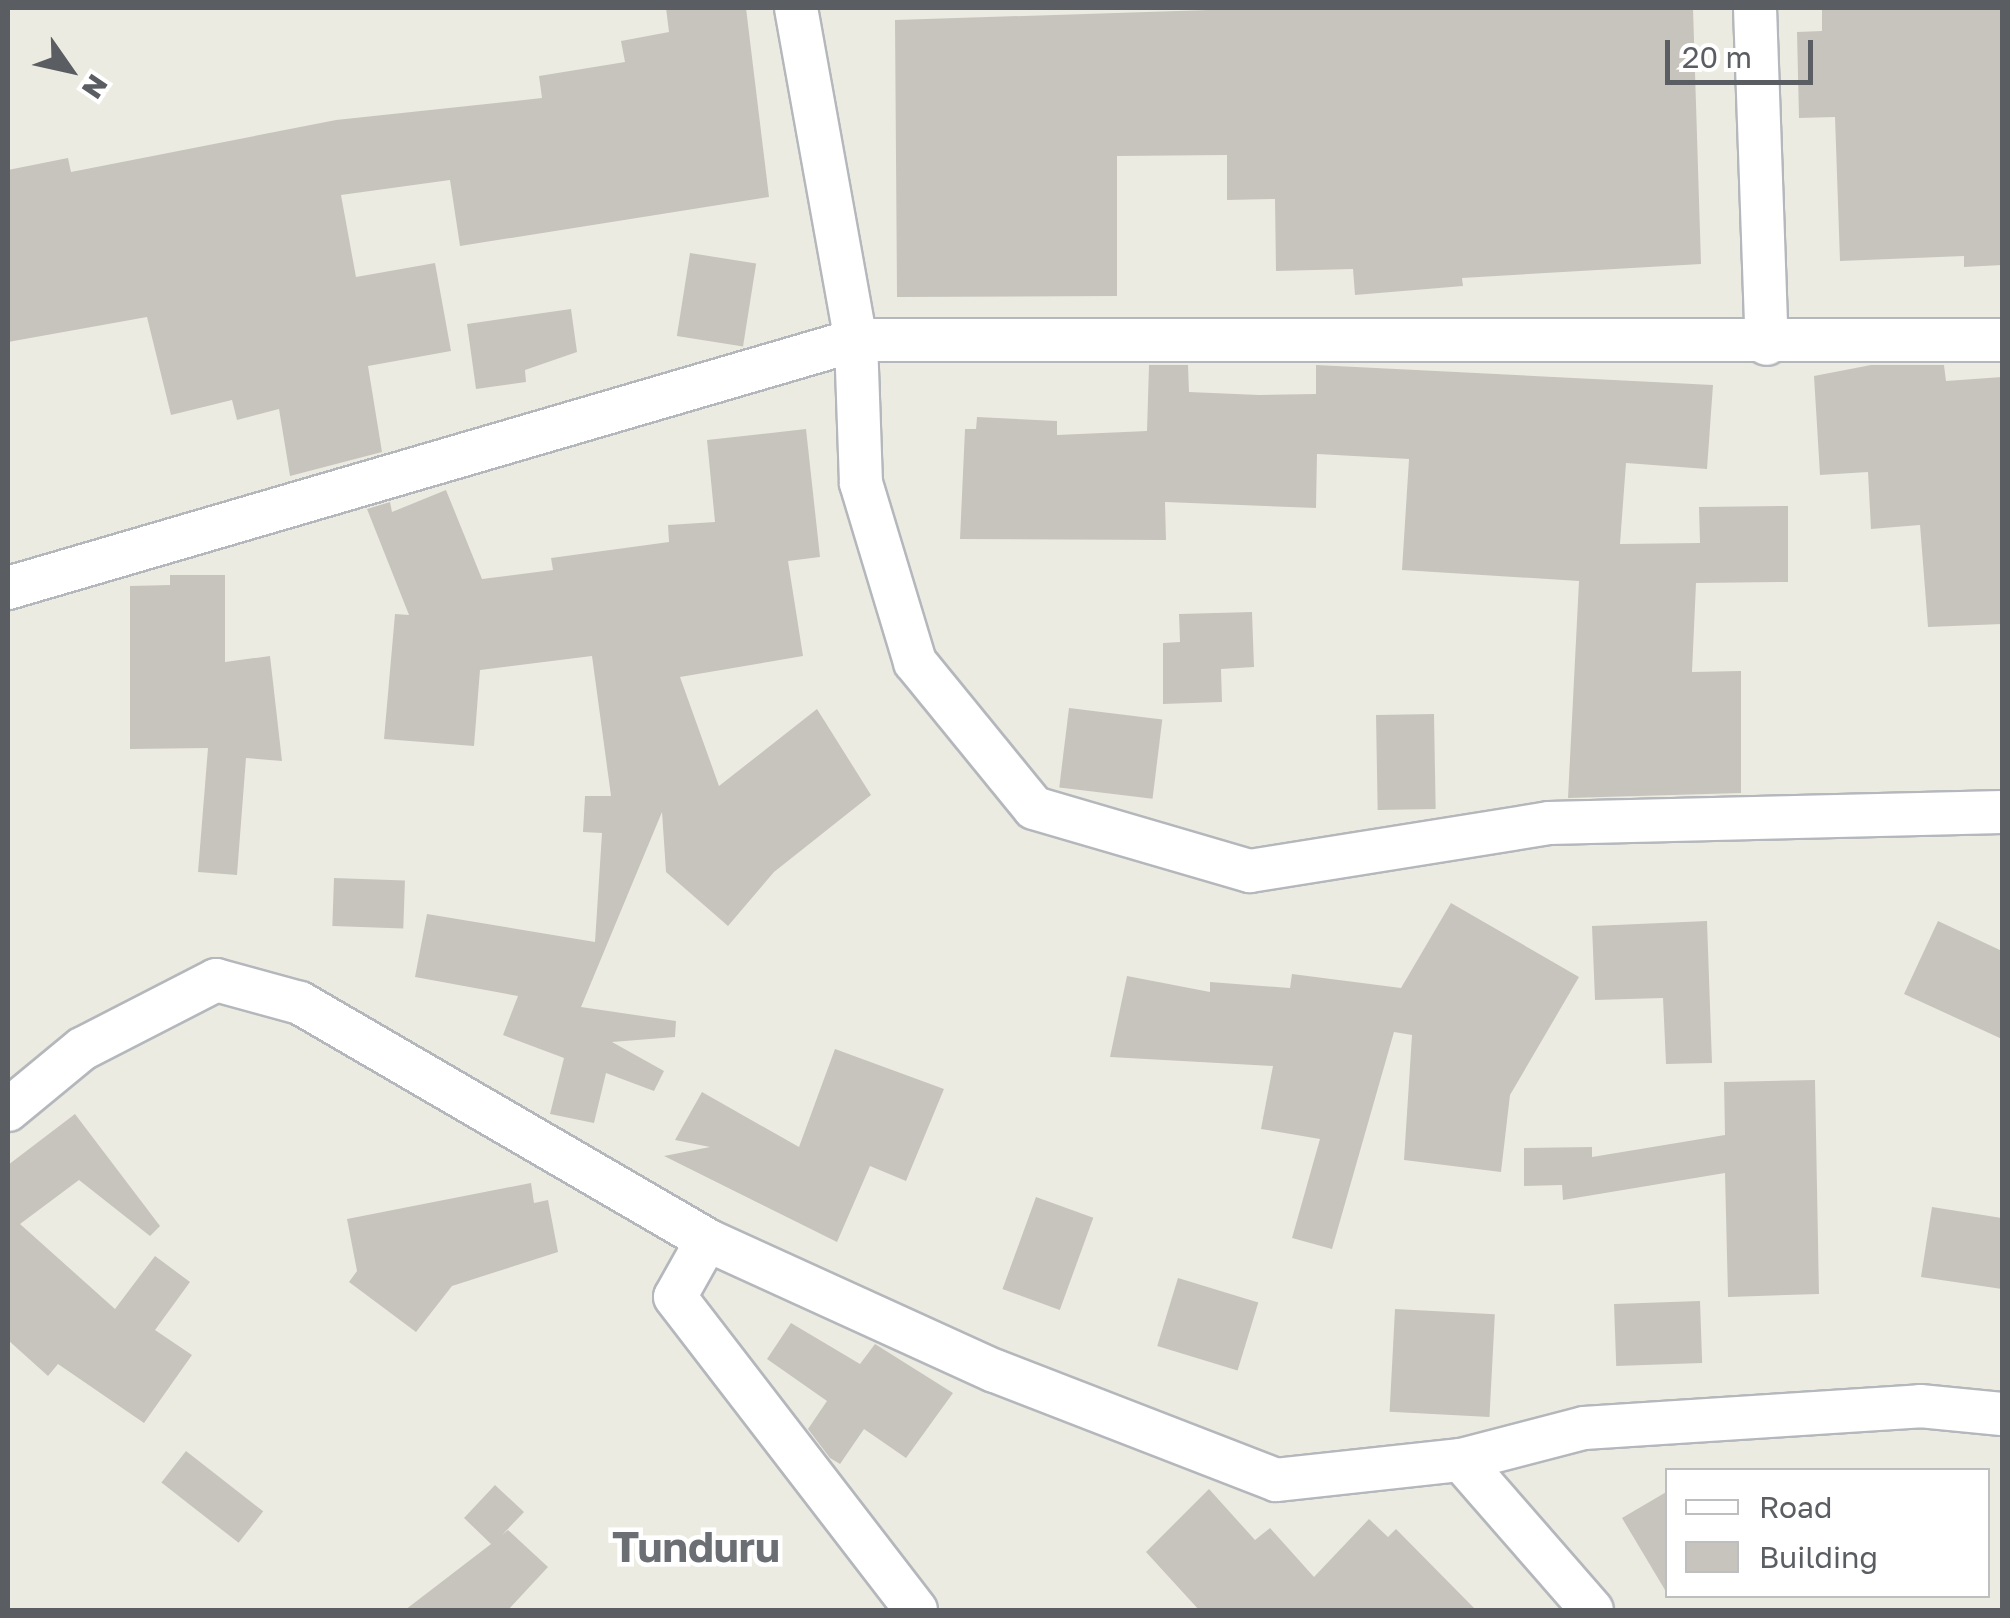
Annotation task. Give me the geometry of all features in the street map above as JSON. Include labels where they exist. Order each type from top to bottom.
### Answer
[{"type":"street","points":[[796,8],[856,340],[861,482],[915,662],[1034,808],[1250,870],[1549,823],[2002,812]]},
{"type":"street","points":[[1755,8],[1768,344]]},
{"type":"street","points":[[8,588],[856,340],[1768,344],[2002,340]]},
{"type":"street","points":[[8,1110],[82,1049],[216,980],[300,1003],[708,1240],[995,1371],[1276,1480],[1461,1460],[1584,1428],[1920,1406],[2002,1414]]},
{"type":"street","points":[[708,1240],[675,1297],[916,1610]]},
{"type":"street","points":[[1461,1460],[1592,1610]]},
{"type":"building","points":[[666,8],[746,8],[769,197],[460,246],[450,180],[341,195],[356,277],[435,263],[451,351],[368,366],[382,452],[290,476],[279,409],[237,420],[232,400],[171,415],[147,317],[8,342],[8,170],[68,158],[71,172],[336,120],[542,98],[539,76],[625,62],[621,41],[669,32]]},
{"type":"building","points":[[1270,8],[1693,8],[1701,264],[1462,278],[1463,286],[1355,295],[1353,269],[1276,271],[1275,199],[1227,200],[1227,155],[1117,156],[1117,296],[897,297],[895,20]]},
{"type":"building","points":[[1822,8],[2002,8],[2002,265],[1964,267],[1964,256],[1840,261],[1835,117],[1799,118],[1797,32],[1822,31]]},
{"type":"building","points":[[690,253],[756,263],[743,346],[677,336]]},
{"type":"building","points":[[571,309],[577,352],[525,370],[526,382],[476,389],[467,324]]},
{"type":"building","points":[[1149,365],[1188,365],[1189,392],[1259,395],[1316,394],[1316,365],[1713,385],[1707,469],[1626,463],[1620,544],[1700,543],[1699,507],[1788,506],[1788,582],[1696,583],[1692,672],[1741,671],[1741,793],[1568,798],[1579,581],[1402,570],[1409,459],[1317,454],[1316,508],[1165,502],[1166,540],[960,539],[965,429],[976,429],[977,417],[1057,421],[1057,435],[1147,431]]},
{"type":"building","points":[[1871,365],[1944,365],[1946,381],[2002,377],[2002,624],[1928,627],[1920,525],[1871,529],[1868,472],[1820,475],[1814,376]]},
{"type":"building","points":[[806,429],[820,557],[788,561],[803,656],[680,677],[719,786],[817,709],[871,795],[774,872],[728,926],[666,872],[662,812],[581,1007],[676,1021],[675,1037],[612,1042],[664,1071],[654,1091],[606,1073],[594,1123],[550,1114],[564,1058],[503,1035],[518,996],[415,977],[427,914],[595,942],[602,833],[583,832],[585,796],[611,796],[592,656],[480,670],[474,746],[384,739],[395,614],[409,615],[367,509],[390,502],[392,512],[446,490],[482,579],[553,570],[551,558],[669,542],[668,525],[715,522],[707,440]]},
{"type":"building","points":[[170,575],[225,575],[225,662],[270,656],[282,761],[246,758],[237,875],[198,872],[208,748],[130,749],[130,586],[170,585]]},
{"type":"building","points":[[1252,612],[1254,667],[1221,669],[1222,702],[1163,704],[1163,643],[1180,642],[1179,614]]},
{"type":"building","points":[[1069,708],[1162,719],[1153,799],[1059,787]]},
{"type":"building","points":[[1434,714],[1436,809],[1378,810],[1376,715]]},
{"type":"building","points":[[334,878],[405,880],[403,928],[332,926]]},
{"type":"building","points":[[1451,903],[1579,977],[1510,1095],[1501,1172],[1404,1160],[1412,1035],[1394,1032],[1332,1249],[1292,1238],[1320,1139],[1261,1129],[1273,1066],[1110,1057],[1127,976],[1210,992],[1210,982],[1290,988],[1292,974],[1401,988]]},
{"type":"building","points":[[1707,921],[1712,1063],[1666,1064],[1663,998],[1595,1000],[1592,926]]},
{"type":"building","points":[[1938,921],[2002,951],[2002,1039],[1904,994]]},
{"type":"building","points":[[835,1049],[944,1089],[906,1181],[870,1166],[837,1242],[664,1156],[710,1147],[675,1140],[702,1092],[799,1147]]},
{"type":"building","points":[[1815,1080],[1819,1294],[1728,1297],[1725,1173],[1563,1200],[1562,1185],[1524,1186],[1524,1148],[1592,1147],[1592,1157],[1725,1135],[1724,1082]]},
{"type":"building","points":[[75,1114],[160,1226],[150,1236],[79,1180],[20,1224],[115,1309],[155,1256],[190,1282],[155,1330],[192,1355],[144,1423],[58,1364],[48,1376],[8,1340],[8,1165]]},
{"type":"building","points":[[531,1183],[534,1203],[548,1200],[558,1252],[452,1286],[416,1332],[349,1282],[357,1271],[347,1219]]},
{"type":"building","points":[[1036,1197],[1093,1218],[1060,1310],[1002,1289]]},
{"type":"building","points":[[1932,1207],[2002,1218],[2002,1289],[1921,1277]]},
{"type":"building","points":[[1178,1278],[1258,1303],[1238,1370],[1157,1346]]},
{"type":"building","points":[[1700,1301],[1702,1363],[1616,1366],[1614,1304]]},
{"type":"building","points":[[1395,1309],[1495,1314],[1489,1417],[1390,1412]]},
{"type":"building","points":[[791,1323],[860,1364],[875,1344],[953,1393],[906,1458],[864,1429],[840,1464],[830,1458],[808,1429],[827,1401],[767,1359]]},
{"type":"building","points":[[186,1451],[263,1511],[239,1543],[161,1483]]},
{"type":"building","points":[[495,1485],[524,1512],[502,1535],[508,1530],[548,1567],[508,1610],[405,1610],[491,1544],[464,1518]]},
{"type":"building","points":[[1209,1489],[1255,1540],[1270,1528],[1314,1577],[1369,1519],[1388,1537],[1396,1529],[1476,1610],[1199,1610],[1146,1552]]},
{"type":"building","points":[[1665,1493],[1665,1590],[1622,1518]]},
{"type":"district","name":"Tunduru","points":[[696,1546]]}]
